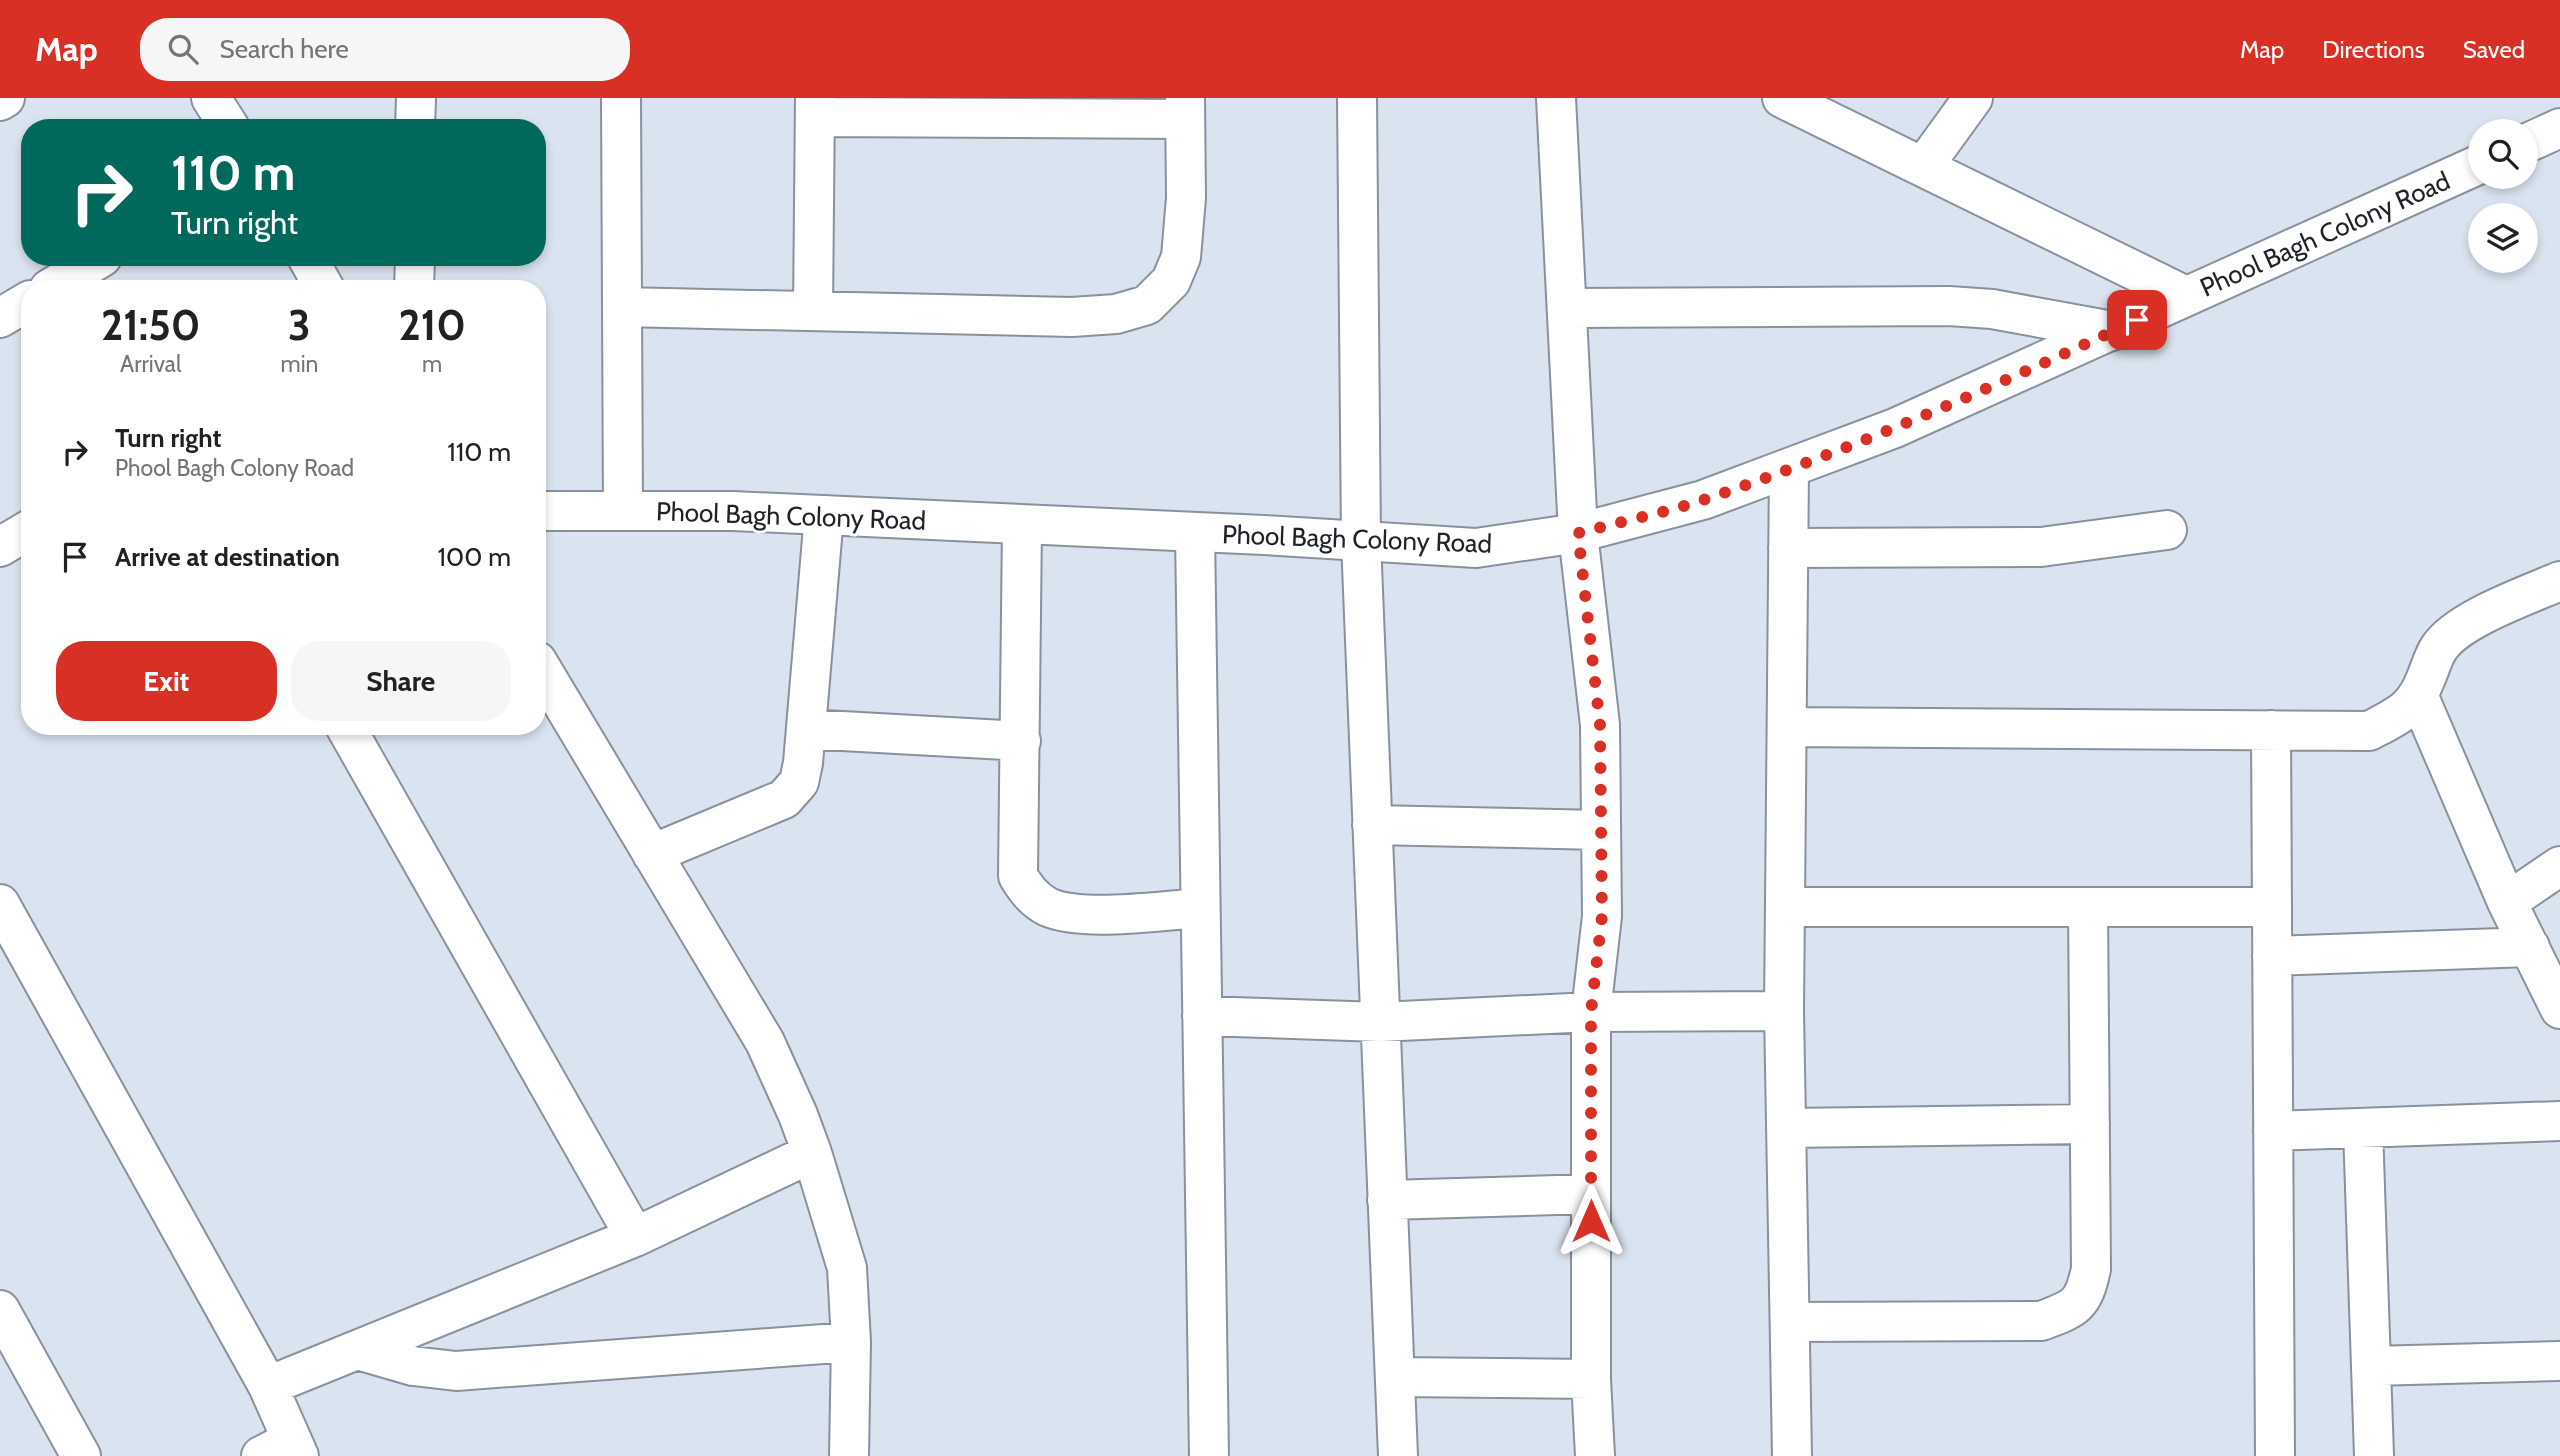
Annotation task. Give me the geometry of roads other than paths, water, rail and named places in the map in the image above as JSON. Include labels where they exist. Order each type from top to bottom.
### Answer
[{"type":"street","points":[[0,101],[5,98]]},
{"type":"street","points":[[415,98],[415,119]]},
{"type":"street","points":[[621,98],[622,510]]},
{"type":"street","points":[[1357,98],[1361,541],[1398,1456]]},
{"type":"street","points":[[1556,98],[1578,533],[1600,725],[1602,916],[1591,1012],[1591,1379],[1595,1456]]},
{"type":"street","points":[[1782,98],[2186,296]]},
{"type":"street","points":[[1923,167],[1973,98]]},
{"type":"street","points":[[622,307],[1072,317],[1116,314],[1147,304],[1171,281],[1181,257],[1186,198],[1185,108],[815,107],[813,311]]},
{"type":"street","points":[[2538,138],[2560,128]]},
{"type":"street","name":"Phool Bagh Colony Road","points":[[546,511],[824,514],[1476,548],[1578,533],[1703,500],[1895,428],[2468,169]]},
{"type":"street","points":[[64,280],[87,266]]},
{"type":"street","points":[[0,317],[21,305]]},
{"type":"street","points":[[1567,308],[1950,306],[1992,309],[2112,331]]},
{"type":"street","points":[[1789,469],[1784,1011],[1792,1456]]},
{"type":"street","points":[[652,853],[783,799],[799,782],[824,514]]},
{"type":"street","points":[[1022,525],[1018,876],[1031,896],[1049,908],[1081,915],[1199,908]]},
{"type":"street","points":[[1788,548],[2041,547],[2167,530]]},
{"type":"street","points":[[0,547],[21,534]]},
{"type":"street","points":[[1195,534],[1209,1456]]},
{"type":"street","points":[[1787,727],[2369,731],[2402,715],[2419,697],[2439,648],[2458,629],[2560,581]]},
{"type":"street","points":[[546,676],[765,1042],[812,1153],[847,1268],[851,1342],[849,1456]]},
{"type":"street","points":[[2419,697],[2507,902],[2560,1009]]},
{"type":"street","points":[[806,729],[1021,741]]},
{"type":"street","points":[[2271,730],[2274,1456]]},
{"type":"street","points":[[350,735],[635,1237]]},
{"type":"street","points":[[1372,825],[1601,830]]},
{"type":"street","points":[[2507,902],[2560,866]]},
{"type":"street","points":[[0,904],[268,1386],[284,1451]]},
{"type":"street","points":[[1785,907],[2273,907]]},
{"type":"street","points":[[1790,1322],[2041,1321],[2067,1311],[2085,1295],[2091,1269],[2088,907]]},
{"type":"street","points":[[2272,956],[2530,947]]},
{"type":"street","points":[[1202,1016],[1380,1022],[1591,1012],[1784,1011]]},
{"type":"street","points":[[2273,1131],[2560,1121]]},
{"type":"street","points":[[1786,1128],[2090,1124]]},
{"type":"street","points":[[2363,1128],[2374,1456]]},
{"type":"street","points":[[268,1386],[635,1237],[812,1153]]},
{"type":"street","points":[[1387,1200],[1591,1194]]},
{"type":"street","points":[[0,1310],[81,1456]]},
{"type":"street","points":[[358,1350],[413,1366],[456,1371],[851,1342]]},
{"type":"street","points":[[2371,1366],[2560,1361]]},
{"type":"street","points":[[1395,1377],[1591,1379]]}]
